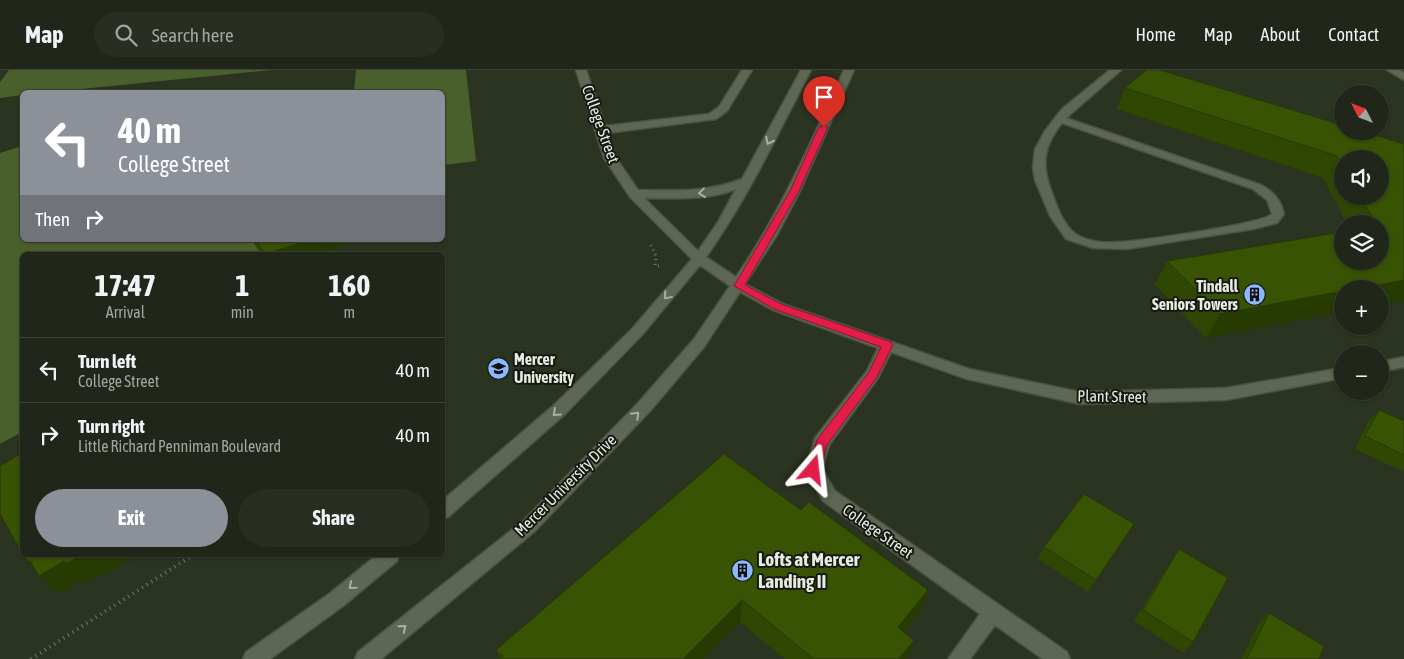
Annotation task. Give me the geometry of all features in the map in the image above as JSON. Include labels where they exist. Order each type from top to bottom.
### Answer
[{"type":"street","name":"College Street","points":[[581,70],[610,158],[634,194],[664,226],[699,258],[739,286],[778,307],[887,345],[873,374],[822,444],[813,470],[829,496],[1060,659]]},
{"type":"street","points":[[601,130],[712,117],[723,108],[747,70]]},
{"type":"street","points":[[445,509],[560,410],[637,332],[699,258],[724,223],[749,180],[806,70]]},
{"type":"street","name":"Mercer University Drive","points":[[366,659],[529,526],[651,399],[699,344],[739,286],[794,191],[849,70]]},
{"type":"street","points":[[1060,118],[1256,187],[1271,198],[1278,214],[1273,220],[1259,224],[1119,246],[1078,240],[1071,236],[1058,220],[1038,175],[1038,157],[1046,137],[1060,118],[1116,70]]},
{"type":"street","points":[[1392,70],[1404,77]]},
{"type":"street","points":[[634,194],[696,194],[721,191],[749,180]]},
{"type":"street","name":"Plant Street","points":[[887,345],[967,374],[1080,398],[1226,394],[1334,375]]},
{"type":"street","points":[[1391,365],[1404,374]]},
{"type":"street","points":[[253,659],[336,600],[388,557]]},
{"type":"street","points":[[958,659],[994,612]]},
{"type":"path","points":[[31,659],[190,557]]},
{"type":"green space","points":[[9,70],[272,70],[71,90],[20,90],[20,95],[0,98],[0,82]]},
{"type":"green space","points":[[356,70],[466,70],[476,161],[445,165],[445,90],[354,90]]},
{"type":"green space","points":[[20,147],[20,242],[255,242],[262,252],[20,252],[20,433],[0,444],[0,153]]},
{"type":"building","points":[[1146,70],[1160,70],[1334,123],[1334,140],[1389,139],[1404,144],[1404,280],[1389,283],[1389,280],[1334,280],[1334,293],[1220,314],[1167,261],[1334,233],[1334,270],[1389,270],[1389,215],[1371,215],[1365,205],[1389,205],[1389,150],[1334,150],[1334,155],[1125,88]]},
{"type":"building","points":[[256,242],[304,242],[271,252],[264,252]]},
{"type":"building","points":[[1379,410],[1404,421],[1404,455],[1365,436]]},
{"type":"building","points":[[20,454],[20,549],[0,514],[0,466]]},
{"type":"building","name":"Lofts at Mercer Landing II","points":[[724,454],[801,510],[809,502],[928,590],[898,627],[914,641],[898,659],[814,659],[742,600],[683,659],[499,659],[503,656],[496,650]]},
{"type":"building","points":[[1084,494],[1134,524],[1096,580],[1044,547]]},
{"type":"building","points":[[1179,549],[1228,578],[1193,642],[1143,610]]},
{"type":"building","points":[[25,557],[78,557],[66,564],[64,561],[39,576],[30,561],[28,562]]},
{"type":"building","points":[[1269,613],[1324,646],[1319,659],[1247,659]]},
{"type":"place","name":"Tindall Seniors Towers","points":[[1254,295]]},
{"type":"place","name":"Mercer University","points":[[498,368]]},
{"type":"place","name":"Lofts at Mercer Landing II","points":[[742,570]]},
{"type":"route","points":[[813,470],[822,444],[873,374],[887,345],[778,307],[739,286],[771,235],[824,127]]}]
